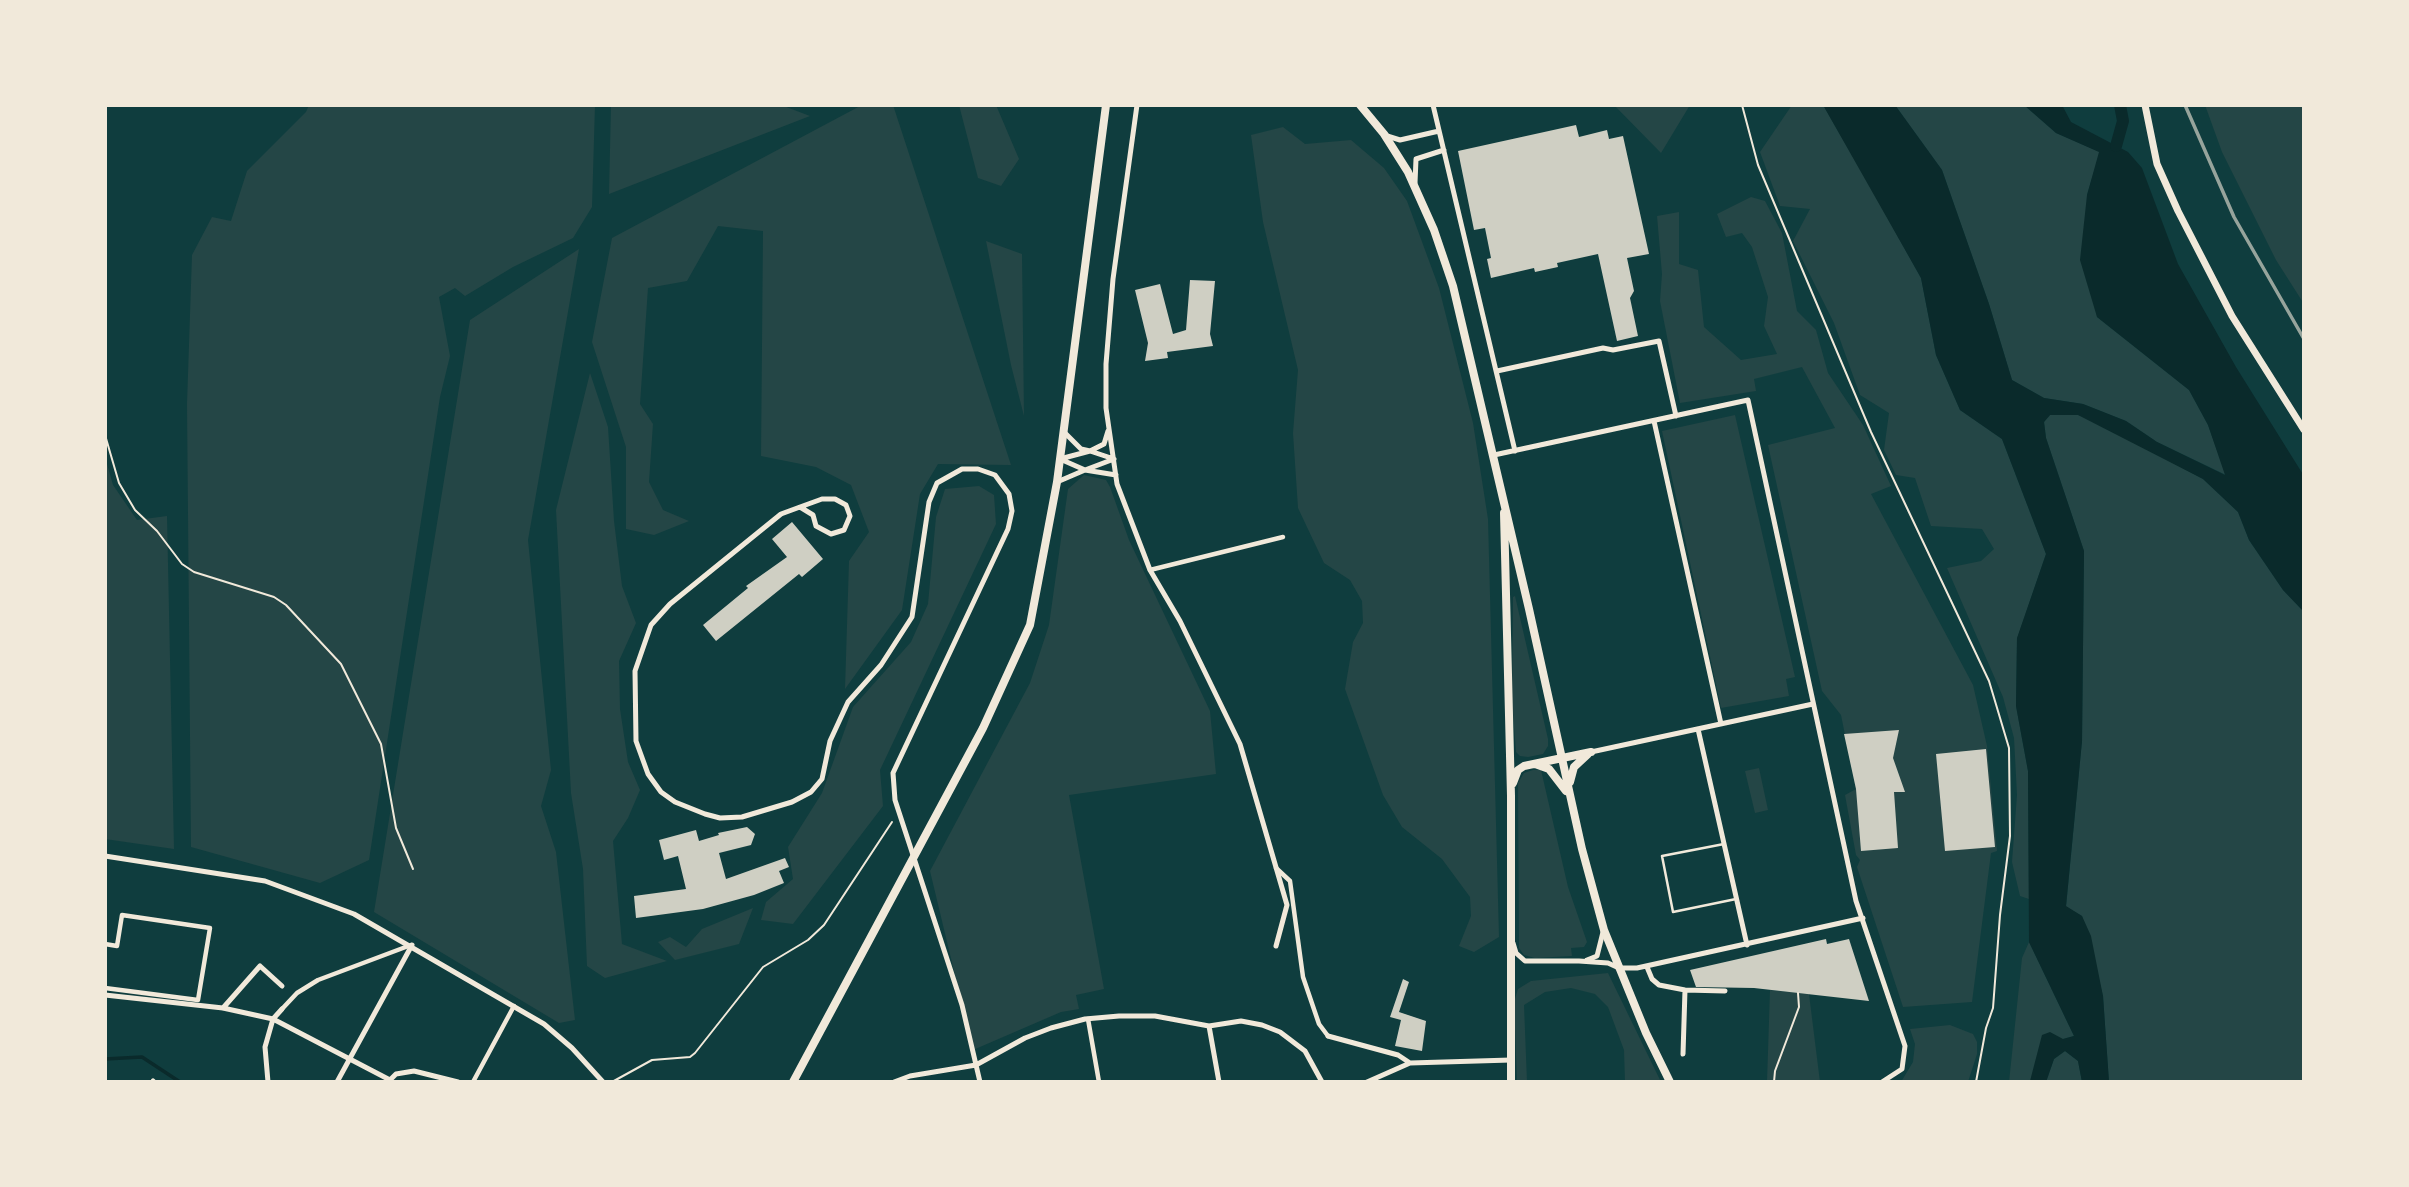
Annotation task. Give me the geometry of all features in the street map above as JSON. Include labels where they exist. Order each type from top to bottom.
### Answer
[{"type":"main road","points":[[793,1082],[914,858],[1024,642],[1037,596],[1057,482],[1106,105]]},
{"type":"main road","points":[[1360,105],[1384,134],[1416,190],[1453,286],[1504,496],[1568,796],[1604,930],[1670,1082]]},
{"type":"main road","points":[[1504,496],[1511,796],[1511,1082]]},
{"type":"main road","points":[[1511,796],[1518,770],[1532,763],[1591,752]]},
{"type":"main road","points":[[1568,796],[1570,774],[1591,752]]},
{"type":"main road","points":[[1532,763],[1549,769],[1568,796]]},
{"type":"street","points":[[1137,105],[1114,279],[1106,364],[1109,428],[1116,475],[1129,521],[1150,570],[1229,715],[1240,744],[1287,905],[1276,946]]},
{"type":"street","points":[[1433,105],[1516,451]]},
{"type":"street","points":[[2144,105],[2157,164],[2178,211],[2232,316],[2304,430]]},
{"type":"street","points":[[1384,134],[1400,140],[1439,131]]},
{"type":"street","points":[[1416,190],[1416,159],[1444,150]]},
{"type":"street","points":[[1497,371],[1603,348],[1613,350],[1659,341],[1676,416]]},
{"type":"street","points":[[1494,455],[1748,400],[1856,901],[1905,1046],[1902,1069],[1882,1082]]},
{"type":"street","points":[[1654,421],[1721,724]]},
{"type":"street","points":[[1060,459],[1090,451],[1104,444],[1109,428]]},
{"type":"street","points":[[1063,431],[1081,449],[1114,459]]},
{"type":"street","points":[[1060,459],[1085,470],[1116,475]]},
{"type":"street","points":[[1057,482],[1114,459]]},
{"type":"street","points":[[800,507],[813,515],[816,526],[831,534],[844,530],[850,516],[846,505],[835,499],[800,507],[771,523],[670,604],[651,625],[635,671],[636,741],[648,774],[661,792],[675,802],[705,814],[720,818],[742,817],[792,802],[811,792],[821,779],[830,741],[848,702],[881,664],[912,617],[933,489],[941,479],[954,472],[970,469],[986,471],[1006,488],[1011,502],[1011,520],[994,562],[897,760],[893,783],[899,812],[962,1005],[979,1082]]},
{"type":"street","points":[[1150,570],[1283,537]]},
{"type":"street","points":[[1591,752],[1813,704]]},
{"type":"street","points":[[1698,729],[1746,944]]},
{"type":"street","points":[[105,856],[265,881],[354,914],[412,945],[559,1036],[603,1082]]},
{"type":"street","points":[[1275,867],[1290,881],[1303,977],[1319,1024],[1328,1036],[1398,1055],[1410,1063]]},
{"type":"street","points":[[105,944],[117,946],[122,915],[210,928],[198,1000],[105,988]]},
{"type":"street","points":[[1509,930],[1520,960],[1584,961],[1619,968],[1647,967],[1863,918]]},
{"type":"street","points":[[1584,961],[1597,956],[1604,930]]},
{"type":"street","points":[[268,1082],[265,1047],[273,1019],[297,993],[318,980],[412,945]]},
{"type":"street","points":[[337,1082],[412,945]]},
{"type":"street","points":[[223,1008],[260,966],[282,986]]},
{"type":"street","points":[[1647,967],[1656,984],[1685,990],[1725,991]]},
{"type":"street","points":[[1684,1054],[1685,990]]},
{"type":"street","points":[[105,995],[223,1008],[273,1019],[389,1081],[396,1074],[414,1071],[458,1082]]},
{"type":"street","points":[[473,1082],[514,1006]]},
{"type":"street","points":[[894,1082],[910,1076],[976,1065],[1025,1038],[1088,1019],[1155,1017],[1209,1026],[1241,1021],[1280,1032],[1305,1051],[1322,1082]]},
{"type":"street","points":[[1088,1019],[1099,1082]]},
{"type":"street","points":[[1209,1026],[1219,1082]]},
{"type":"street","points":[[963,1067],[973,1050]]},
{"type":"street","points":[[1367,1082],[1410,1063],[1511,1060]]},
{"type":"lane","points":[[1724,844],[1662,856],[1673,912],[1736,899]]},
{"type":"path","points":[[1742,105],[1758,165],[1871,432],[1989,681],[2009,748],[2010,836],[2000,915],[1993,1008],[1986,1028],[1976,1082]]},
{"type":"path","points":[[105,435],[119,483],[135,510],[158,531],[182,564],[194,572],[274,597],[286,605],[341,664],[381,744],[396,828],[413,869]]},
{"type":"path","points":[[612,1082],[652,1060],[690,1057],[695,1053],[764,967],[808,940],[824,925],[899,812]]},
{"type":"path","points":[[1774,1082],[1777,1064],[1799,1007],[1798,993]]},
{"type":"shaded area","points":[[309,105],[595,105],[592,207],[573,238],[513,267],[465,296],[455,288],[439,297],[450,356],[440,397],[369,860],[320,883],[191,847],[187,404],[192,255],[212,217],[231,221],[247,171],[306,112]]},
{"type":"shaded area","points":[[611,105],[781,105],[810,116],[609,194]]},
{"type":"shaded area","points":[[862,105],[893,105],[1011,465],[938,464],[920,494],[902,610],[845,689],[849,561],[869,532],[851,485],[816,467],[761,456],[763,231],[718,226],[687,281],[648,288],[640,404],[653,424],[649,482],[663,510],[689,521],[654,535],[626,529],[626,447],[592,342],[612,238]]},
{"type":"shaded area","points":[[959,105],[996,105],[1019,159],[1001,186],[978,178]]},
{"type":"shaded area","points":[[1614,105],[1690,105],[1661,153]]},
{"type":"shaded area","points":[[1792,105],[1823,105],[1865,177],[1921,278],[1936,355],[1960,410],[2002,439],[2046,554],[2017,639],[2016,706],[2028,771],[2029,899],[2020,896],[2012,862],[2017,795],[2014,738],[2003,697],[1947,568],[1981,561],[1994,549],[1982,529],[1931,526],[1915,478],[1896,475],[1884,450],[1889,413],[1860,395],[1834,323],[1793,241],[1810,209],[1780,206],[1760,152]]},
{"type":"shaded area","points":[[1823,105],[1895,105],[1942,170],[1989,304],[2012,380],[2044,398],[2083,404],[2126,421],[2157,442],[2225,475],[2208,425],[2189,390],[2097,317],[2080,260],[2087,195],[2099,152],[2056,133],[2024,105],[2062,105],[2071,122],[2128,152],[2142,168],[2178,264],[2236,367],[2304,476],[2304,612],[2283,590],[2249,540],[2238,512],[2203,479],[2078,415],[2050,415],[2044,422],[2046,438],[2084,551],[2082,741],[2066,906],[2082,916],[2091,936],[2103,996],[2109,1082],[2082,1082],[2078,1061],[2065,1051],[2054,1059],[2046,1082],[2030,1081],[2042,1035],[2050,1032],[2063,1039],[2074,1036],[2029,942],[2028,771],[2016,706],[2017,638],[2046,554],[2002,439],[1960,410],[1936,355],[1921,278]]},
{"type":"shaded area","points":[[1895,105],[2024,105],[2056,133],[2100,152],[2087,195],[2097,317],[2189,390],[2208,425],[2226,475],[2157,442],[2126,421],[2083,404],[2044,398],[2012,380],[1989,304],[1942,170]]},
{"type":"shaded area","points":[[2205,105],[2304,105],[2304,304],[2276,260],[2222,152]]},
{"type":"shaded area","points":[[1283,127],[1305,144],[1351,140],[1384,168],[1407,201],[1439,288],[1473,423],[1488,519],[1499,937],[1474,952],[1459,946],[1471,916],[1470,897],[1442,859],[1402,827],[1383,795],[1345,689],[1353,642],[1363,623],[1362,601],[1350,580],[1324,563],[1298,508],[1293,433],[1298,370],[1263,222],[1251,135]]},
{"type":"shaded area","points":[[1751,197],[1765,201],[1782,233],[1797,311],[1816,330],[1828,373],[1863,425],[1891,486],[1871,494],[1973,685],[1987,746],[1997,851],[1991,853],[1972,1002],[1903,1007],[1857,867],[1860,860],[1856,855],[1845,795],[1856,789],[1841,715],[1822,691],[1768,445],[1835,428],[1802,367],[1754,379],[1756,391],[1680,403],[1660,301],[1662,274],[1657,216],[1679,212],[1679,264],[1698,270],[1704,327],[1741,360],[1777,354],[1764,326],[1768,297],[1752,247],[1742,233],[1726,237],[1717,214]]},
{"type":"shaded area","points":[[986,241],[1022,254],[1024,416],[1011,365]]},
{"type":"shaded area","points":[[579,249],[528,540],[551,770],[541,806],[556,852],[575,1020],[559,1023],[374,912],[470,320]]},
{"type":"shaded area","points":[[590,373],[608,427],[614,521],[622,586],[636,623],[619,661],[620,709],[628,762],[640,790],[628,818],[613,841],[622,944],[667,961],[605,978],[587,966],[583,869],[571,793],[556,510]]},
{"type":"shaded area","points":[[1735,415],[1795,677],[1786,679],[1789,696],[1721,708],[1662,431]]},
{"type":"shaded area","points":[[2050,415],[2078,415],[2094,420],[2203,479],[2238,512],[2249,540],[2283,590],[2304,612],[2304,1082],[2109,1082],[2103,996],[2082,916],[2066,907],[2082,741],[2084,551],[2046,438],[2044,422]]},
{"type":"shaded area","points":[[105,457],[113,485],[137,520],[167,516],[174,849],[105,839]]},
{"type":"shaded area","points":[[1084,475],[1106,480],[1110,487],[1129,540],[1210,711],[1216,774],[1069,795],[1104,989],[1076,995],[1079,1009],[1061,1012],[973,1050],[930,871],[1030,683],[1049,625],[1068,489]]},
{"type":"shaded area","points":[[979,486],[994,495],[996,524],[880,770],[883,806],[793,924],[761,920],[766,902],[793,879],[788,847],[822,793],[853,707],[911,642],[928,604],[936,517],[945,489]]},
{"type":"shaded area","points":[[1515,596],[1548,739],[1548,746],[1543,754],[1528,757],[1520,756],[1516,752],[1512,701]]},
{"type":"shaded area","points":[[1759,768],[1768,810],[1755,813],[1745,771]]},
{"type":"shaded area","points":[[1541,770],[1568,887],[1587,942],[1584,947],[1571,948],[1572,956],[1535,958],[1524,955],[1519,948],[1518,783],[1524,773]]},
{"type":"shaded area","points":[[753,908],[739,944],[675,960],[658,942],[670,937],[686,947],[702,929]]},
{"type":"shaded area","points":[[2029,942],[2074,1036],[2063,1039],[2030,1082],[2009,1082],[2022,958]]},
{"type":"shaded area","points":[[1608,973],[1661,1082],[1625,1082],[1624,1050],[1608,1007],[1595,994],[1571,988],[1545,992],[1524,1005],[1527,1082],[1517,1082],[1514,1002],[1518,989],[1531,981]]},
{"type":"shaded area","points":[[1770,990],[1809,994],[1820,1082],[1767,1082]]},
{"type":"shaded area","points":[[1950,1025],[1973,1034],[1977,1042],[1977,1054],[1968,1082],[1901,1082],[1913,1062],[1915,1044],[1910,1029]]},
{"type":"shaded area","points":[[2065,1051],[2078,1061],[2082,1082],[2046,1082],[2054,1059]]},
{"type":"building","points":[[1576,125],[1579,137],[1607,130],[1609,139],[1623,136],[1649,254],[1627,258],[1634,291],[1630,298],[1638,336],[1617,341],[1598,254],[1557,263],[1558,267],[1535,272],[1534,268],[1491,278],[1487,259],[1491,258],[1485,228],[1474,230],[1458,151]]},
{"type":"building","points":[[1190,280],[1215,281],[1210,334],[1213,346],[1167,352],[1168,358],[1145,361],[1148,343],[1135,290],[1160,284],[1173,334],[1186,330]]},
{"type":"building","points":[[792,522],[823,559],[802,577],[799,574],[716,641],[703,625],[748,588],[746,586],[787,557],[772,539]]},
{"type":"building","points":[[1899,730],[1893,758],[1905,792],[1894,792],[1898,848],[1861,851],[1856,789],[1844,734]]},
{"type":"building","points":[[1986,749],[1995,847],[1945,851],[1936,754]]},
{"type":"building","points":[[747,827],[755,834],[751,845],[719,853],[726,879],[785,858],[789,867],[779,871],[784,883],[754,895],[703,909],[636,918],[634,896],[686,889],[678,856],[664,860],[659,840],[696,830],[699,841],[719,835],[718,833]]},
{"type":"building","points":[[1826,939],[1827,944],[1849,939],[1869,1001],[1754,988],[1696,987],[1690,970]]},
{"type":"building","points":[[1403,979],[1409,982],[1399,1012],[1426,1021],[1422,1051],[1395,1046],[1401,1020],[1390,1017]]},
{"type":"waterway","points":[[2116,146],[2123,121],[2120,105]]},
{"type":"waterway","points":[[105,1059],[142,1057],[180,1082]]},
{"type":"railway","points":[[2185,105],[2234,217],[2304,339]]}]
